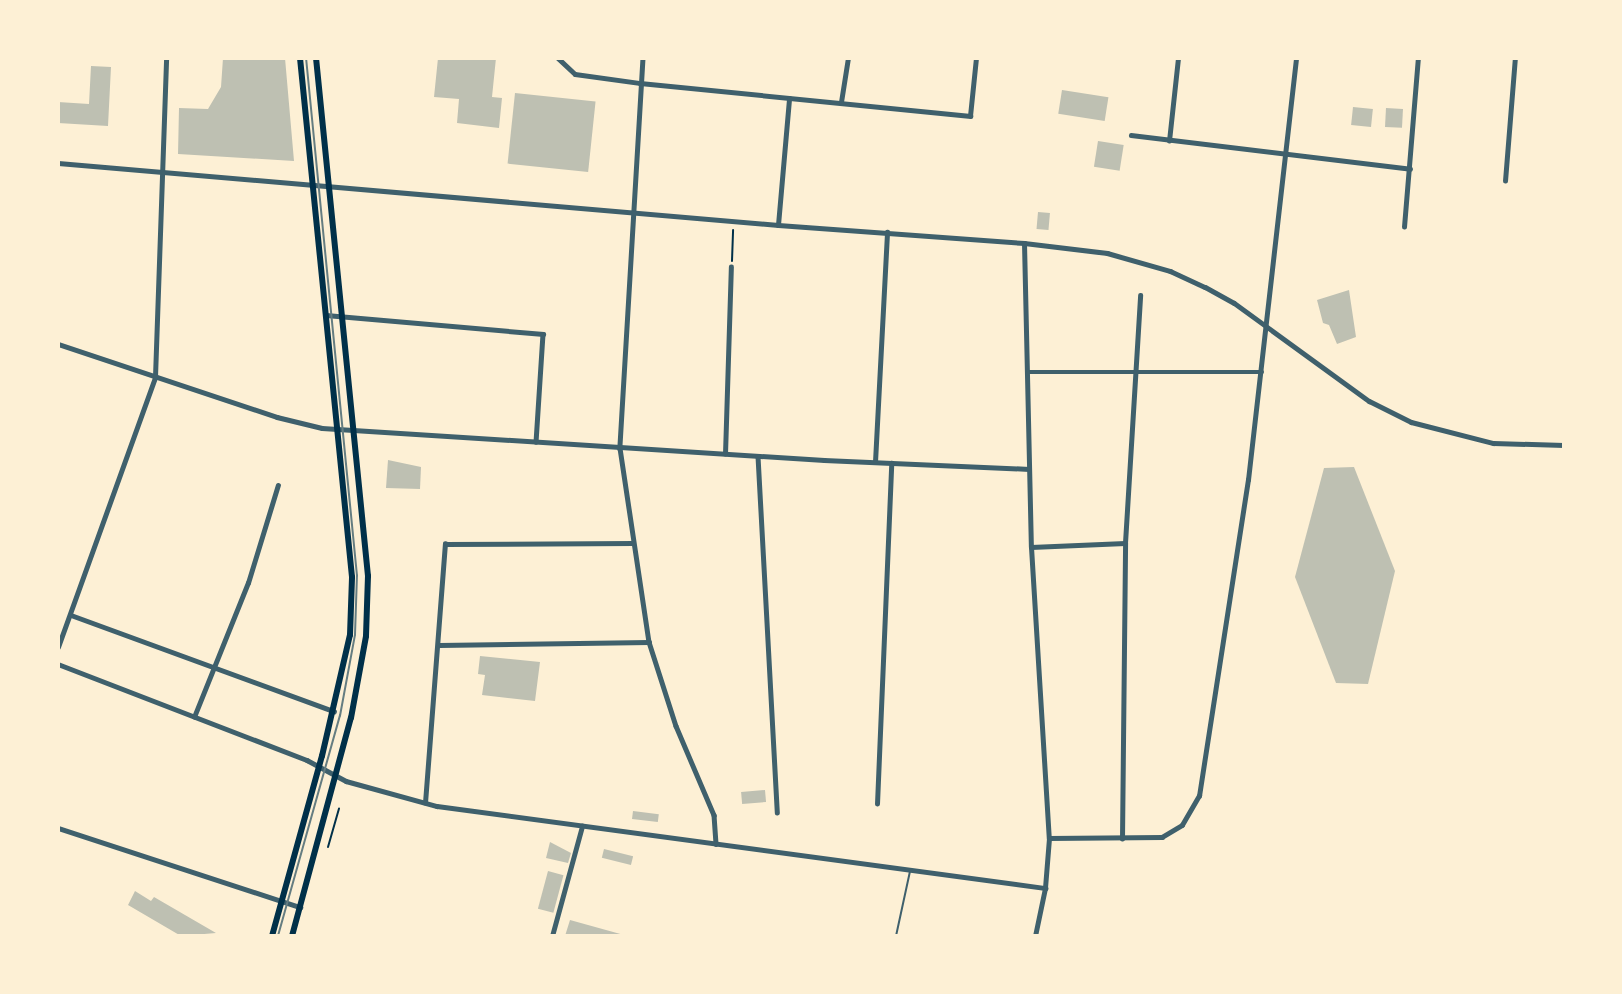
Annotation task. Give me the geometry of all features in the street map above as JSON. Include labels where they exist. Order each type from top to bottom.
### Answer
[{"type":"main road","points":[[272,936],[334,711],[350,635],[351,577],[300,58]]},
{"type":"main road","points":[[292,936],[337,777],[366,636],[368,576],[316,58]]},
{"type":"street","points":[[58,647],[155,377],[166,58]]},
{"type":"street","points":[[558,58],[575,74],[640,83],[970,116],[976,58]]},
{"type":"street","points":[[643,58],[631,212],[620,448],[649,642],[676,726],[714,815],[716,844]]},
{"type":"street","points":[[840,102],[848,58]]},
{"type":"street","points":[[1169,141],[1178,58]]},
{"type":"street","points":[[1049,838],[1122,839],[1171,834],[1190,815],[1199,796],[1268,327],[1296,58]]},
{"type":"street","points":[[1404,227],[1418,58]]},
{"type":"street","points":[[1504,181],[1515,58]]},
{"type":"street","points":[[778,225],[789,98]]},
{"type":"street","points":[[1131,135],[1410,169]]},
{"type":"street","points":[[58,163],[314,183],[778,225],[1024,243],[1107,253],[1170,271],[1234,303],[1333,378],[1411,422],[1493,443],[1563,444]]},
{"type":"street","points":[[875,462],[888,232]]},
{"type":"street","points":[[1024,243],[1031,547],[1049,838],[1045,888],[1035,936]]},
{"type":"street","points":[[725,454],[731,267]]},
{"type":"street","points":[[1122,839],[1125,543],[1140,295]]},
{"type":"street","points":[[326,315],[543,334],[536,442]]},
{"type":"street","points":[[58,344],[277,417],[335,429],[758,456],[1029,469]]},
{"type":"street","points":[[1027,372],[1262,372]]},
{"type":"street","points":[[758,456],[777,812]]},
{"type":"street","points":[[877,804],[891,463]]},
{"type":"street","points":[[194,717],[251,573],[278,485]]},
{"type":"street","points":[[425,803],[440,645],[445,544],[633,543]]},
{"type":"street","points":[[1031,547],[1125,543]]},
{"type":"street","points":[[71,615],[334,711]]},
{"type":"street","points":[[440,645],[649,642]]},
{"type":"street","points":[[58,664],[319,767],[337,777],[425,803],[1045,888]]},
{"type":"street","points":[[552,936],[582,826]]},
{"type":"street","points":[[58,828],[300,907]]},
{"type":"lane","points":[[896,936],[911,868]]},
{"type":"path","points":[[731,267],[733,230]]},
{"type":"path","points":[[328,847],[339,809]]},
{"type":"building","points":[[223,58],[285,58],[294,161],[178,154],[179,108],[208,109],[221,87]]},
{"type":"building","points":[[438,58],[496,58],[492,97],[502,98],[499,128],[457,123],[459,99],[434,97]]},
{"type":"building","points":[[91,66],[111,67],[108,126],[58,123],[58,102],[89,104]]},
{"type":"building","points":[[1062,90],[1108,97],[1105,121],[1058,114]]},
{"type":"building","points":[[515,93],[596,101],[588,172],[508,164]]},
{"type":"building","points":[[1353,107],[1373,109],[1371,127],[1351,125]]},
{"type":"building","points":[[1386,108],[1403,109],[1402,128],[1385,127]]},
{"type":"building","points":[[1098,141],[1124,145],[1120,171],[1094,167]]},
{"type":"building","points":[[1038,212],[1050,213],[1048,230],[1037,229]]},
{"type":"building","points":[[1349,290],[1356,337],[1337,344],[1329,325],[1323,323],[1317,300]]},
{"type":"building","points":[[388,460],[421,467],[420,489],[386,488]]},
{"type":"building","points":[[1354,467],[1395,571],[1368,684],[1336,683],[1295,577],[1324,468]]},
{"type":"building","points":[[480,656],[540,662],[535,701],[482,695],[485,675],[478,674]]},
{"type":"building","points":[[765,790],[766,802],[742,804],[741,792]]},
{"type":"building","points":[[633,811],[659,814],[658,822],[632,819]]},
{"type":"building","points":[[550,842],[571,853],[568,863],[546,858]]},
{"type":"building","points":[[604,849],[633,856],[631,865],[602,858]]},
{"type":"building","points":[[548,871],[563,875],[553,913],[538,909]]},
{"type":"building","points":[[135,891],[151,901],[154,897],[216,933],[181,936],[128,905]]},
{"type":"building","points":[[570,920],[624,935],[624,936],[565,936]]},
{"type":"tram line","points":[[278,936],[340,716],[355,635],[357,576],[306,58]]}]
